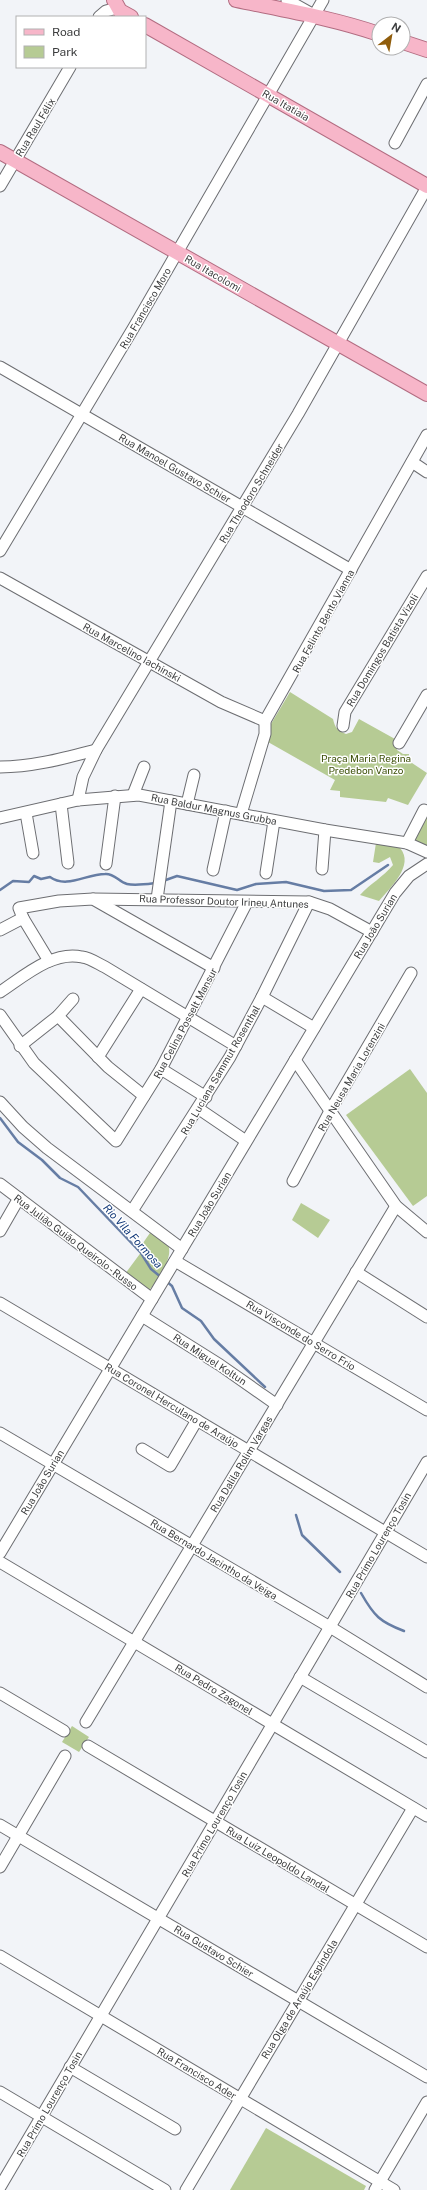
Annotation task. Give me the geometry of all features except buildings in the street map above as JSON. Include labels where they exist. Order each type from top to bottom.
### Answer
[{"type":"main road","points":[[236,0],[314,15],[347,23],[371,31]]},
{"type":"main road","points":[[115,4],[129,16]]},
{"type":"main road","name":"Rua Itatiaia","points":[[146,26],[427,186]]},
{"type":"main road","points":[[411,45],[427,50]]},
{"type":"main road","name":"Rua Itacolomi","points":[[0,152],[427,394]]},
{"type":"street","points":[[287,0],[314,15]]},
{"type":"street","name":"Rua Francisco Moro","points":[[0,551],[178,253],[269,96],[322,0]]},
{"type":"street","points":[[101,16],[115,4]]},
{"type":"street","name":"Rua Raul Félix","points":[[0,186],[69,68]]},
{"type":"street","points":[[395,143],[427,84]]},
{"type":"street","name":"Rua Theodoro Schneider","points":[[78,800],[83,776],[96,750],[150,663],[298,414],[336,343],[427,186]]},
{"type":"street","name":"Rua Manoel Gustavo Schier","points":[[0,367],[351,570]]},
{"type":"street","name":"Rua Felinto Bento Vianna","points":[[241,814],[265,734],[266,721],[427,436]]},
{"type":"street","points":[[412,462],[427,472]]},
{"type":"street","name":"Rua Domingos Batista Vizoli","points":[[343,726],[345,712],[427,576]]},
{"type":"street","name":"Rua Marcelino Iachinski","points":[[0,578],[221,702],[266,721]]},
{"type":"street","points":[[399,743],[427,695]]},
{"type":"street","points":[[0,767],[63,759],[96,750]]},
{"type":"street","points":[[133,795],[144,768]]},
{"type":"street","points":[[187,804],[194,775]]},
{"type":"street","name":"Rua Baldur Magnus Grubba","points":[[1,820],[78,800],[133,795],[325,830],[407,843],[427,852]]},
{"type":"street","points":[[106,864],[115,796]]},
{"type":"street","points":[[157,899],[171,801]]},
{"type":"street","points":[[60,804],[68,863]]},
{"type":"street","points":[[407,843],[424,810]]},
{"type":"street","points":[[213,870],[226,811]]},
{"type":"street","points":[[26,813],[33,853]]},
{"type":"street","points":[[266,873],[274,820]]},
{"type":"street","points":[[322,869],[325,830]]},
{"type":"street","name":"Rua João Surian","points":[[0,1553],[402,883],[409,876],[427,864]]},
{"type":"street","name":"Rua Professor Doutor Irineu Antunes","points":[[23,918],[19,908],[60,901],[157,899],[247,902],[309,902],[330,909],[372,932]]},
{"type":"street","points":[[93,900],[214,968]]},
{"type":"street","name":"Rua Celina Posselt Mansur","points":[[20,1046],[37,1066],[116,1141],[189,1018],[247,902]]},
{"type":"street","name":"Rua Luciana Sammut Rosenthal","points":[[132,1211],[199,1109],[236,1046],[309,902]]},
{"type":"street","points":[[0,930],[23,918],[49,961]]},
{"type":"street","points":[[0,992],[49,961],[67,956],[87,958],[236,1046]]},
{"type":"street","name":"Rua Neusa Maria Lorenzini","points":[[293,1181],[330,1111],[411,973]]},
{"type":"street","points":[[98,1057],[141,989]]},
{"type":"street","points":[[262,997],[314,1028]]},
{"type":"street","points":[[0,1015],[20,1046],[58,1016],[73,999]]},
{"type":"street","points":[[58,1016],[98,1057],[144,1096]]},
{"type":"street","points":[[295,1060],[396,1206],[427,1232]]},
{"type":"street","points":[[160,1069],[206,1097]]},
{"type":"street","points":[[0,1102],[23,1127],[43,1144],[182,1249]]},
{"type":"street","points":[[199,1109],[246,1142]]},
{"type":"street","name":"Rua Julião Guião Queirolo - Russo","points":[[0,1184],[152,1299]]},
{"type":"street","points":[[0,1231],[19,1198]]},
{"type":"street","name":"Rua Dalila Rolim Vargas","points":[[86,1722],[396,1206]]},
{"type":"street","name":"Rua Visconde do Serro Frio","points":[[175,1261],[427,1410]]},
{"type":"street","points":[[356,1272],[427,1318]]},
{"type":"street","name":"Rua Coronel Herculano de Araújo","points":[[0,1303],[427,1557]]},
{"type":"street","name":"Rua Miguel Koltun","points":[[142,1316],[220,1365],[277,1405]]},
{"type":"street","points":[[142,1450],[170,1466],[197,1420]]},
{"type":"street","name":"Rua Bernardo Jacintho da Veiga","points":[[0,1432],[330,1627],[427,1687]]},
{"type":"street","name":"Rua Primo Lourenço Tosin","points":[[0,2187],[427,1462]]},
{"type":"street","name":"Rua Pedro Zagonel","points":[[0,1562],[427,1816]]},
{"type":"street","points":[[300,1677],[427,1752]]},
{"type":"street","points":[[0,1693],[64,1732]]},
{"type":"street","name":"Rua Luiz Leopoldo Landal","points":[[88,1746],[427,1947]]},
{"type":"street","points":[[0,1867],[65,1756]]},
{"type":"street","name":"Rua Olga de Araújo Espíndola","points":[[186,2190],[413,1808]]},
{"type":"street","name":"Rua Gustavo Schier","points":[[0,1825],[427,2077]]},
{"type":"street","name":"Rua Francisco Ader","points":[[0,1956],[240,2099],[378,2186],[394,2190]]},
{"type":"street","points":[[70,2067],[175,2130]]},
{"type":"street","points":[[0,2092],[165,2190]]},
{"type":"street","points":[[378,2186],[427,2102]]},
{"type":"green space","name":"Praça Maria Regina Predebon Vanzo","points":[[290,692],[333,719],[336,727],[343,733],[346,734],[352,732],[359,719],[395,739],[397,750],[403,754],[409,754],[409,761],[427,773],[408,805],[388,798],[386,802],[340,797],[340,791],[330,790],[335,780],[268,742],[268,729]]},
{"type":"green space","points":[[427,815],[427,850],[412,843]]},
{"type":"green space","points":[[376,843],[400,848],[404,855],[405,862],[399,876],[379,901],[360,895],[393,865],[390,857],[379,863],[373,862]]},
{"type":"green space","points":[[410,1069],[427,1093],[427,1196],[413,1206],[346,1115]]},
{"type":"green space","points":[[301,1203],[330,1220],[318,1238],[292,1220]]},
{"type":"green space","points":[[152,1230],[168,1245],[169,1256],[164,1269],[149,1290],[125,1274],[142,1251],[143,1243]]},
{"type":"green space","points":[[72,1726],[89,1737],[79,1752],[62,1742]]},
{"type":"green space","points":[[266,2128],[366,2186],[364,2190],[230,2190]]},
{"type":"waterway","points":[[163,881],[177,876],[237,890],[256,884],[286,882],[324,891],[351,890],[388,865]]},
{"type":"waterway","points":[[0,890],[13,881],[29,882],[34,876],[41,879],[50,877],[63,882],[108,874],[130,885],[156,883]]},
{"type":"waterway","name":"Rio Vila Formosa","points":[[0,1118],[18,1142],[42,1160],[60,1178],[78,1187],[141,1253],[151,1269],[162,1278]]},
{"type":"waterway","name":"Rio Vila Formosa","points":[[166,1281],[172,1286],[182,1308],[201,1321],[214,1339],[265,1387]]},
{"type":"waterway","name":"Rio Vila Formosa","points":[[296,1515],[302,1535],[340,1572]]},
{"type":"waterway","name":"Rio Vila Formosa","points":[[361,1593],[378,1617],[404,1631]]}]
